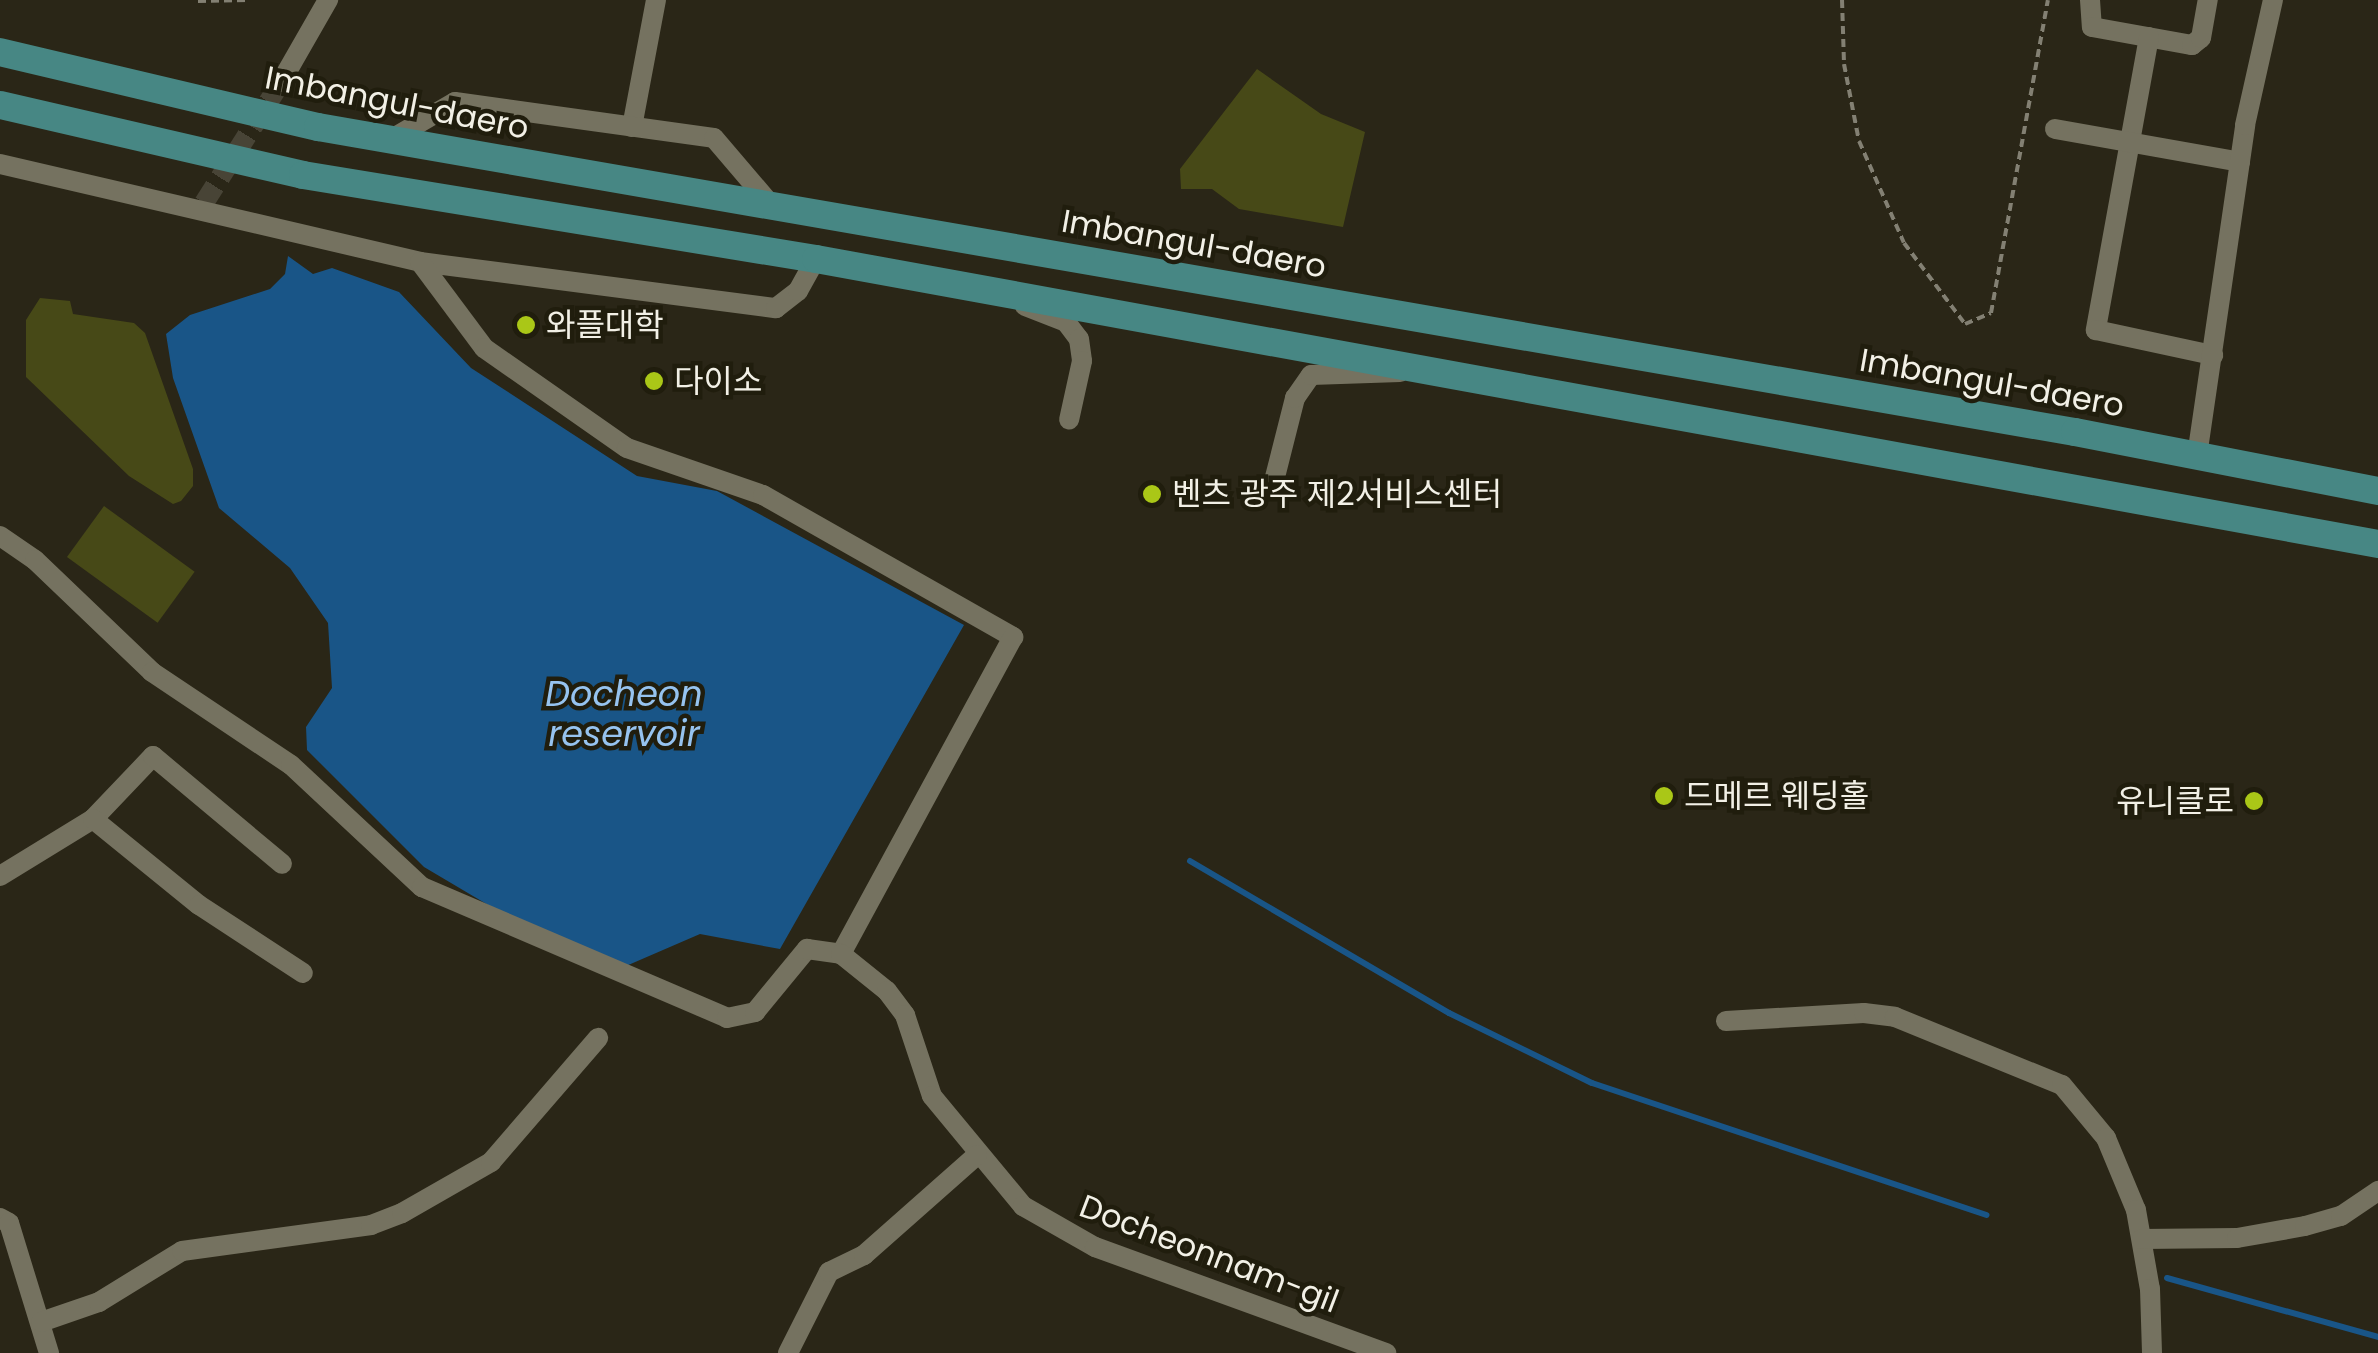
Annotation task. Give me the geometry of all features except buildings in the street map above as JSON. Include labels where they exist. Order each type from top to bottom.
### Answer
[{"type":"main road","name":"Imbangul-daero","points":[[0,52],[390,140],[2378,491]]},
{"type":"main road","points":[[0,105],[303,174],[816,259],[1407,371],[2378,544]]},
{"type":"street","points":[[281,82],[328,0]]},
{"type":"street","points":[[632,127],[656,0]]},
{"type":"street","points":[[2090,0],[2092,27],[2192,45],[2201,38],[2208,0]]},
{"type":"street","points":[[2197,456],[2240,162],[2272,0]]},
{"type":"street","points":[[2148,37],[2134,143],[2096,330],[2213,355]]},
{"type":"street","points":[[390,140],[455,102],[714,138],[772,206]]},
{"type":"street","points":[[2055,130],[2240,162]]},
{"type":"street","points":[[0,164],[202,208],[420,262],[776,308],[798,291],[816,259]]},
{"type":"street","points":[[0,536],[35,560],[152,672],[273,751],[422,887],[726,1018],[755,1012],[808,949],[841,954],[1013,637],[762,496],[627,448],[484,348],[420,262]]},
{"type":"street","points":[[990,292],[1066,322],[1079,339],[1082,360],[1070,420]]},
{"type":"street","points":[[1274,481],[1294,398],[1311,375],[1407,371]]},
{"type":"street","points":[[0,876],[93,819],[153,756],[282,864]]},
{"type":"street","points":[[93,819],[199,904],[303,973]]},
{"type":"street","name":"Docheonnam-gil","points":[[841,954],[887,990],[904,1015],[932,1096],[1023,1206],[1058,1230],[1386,1353]]},
{"type":"street","points":[[1726,1021],[1864,1013],[1895,1017],[2062,1086],[2106,1138],[2142,1240],[2152,1353]]},
{"type":"street","points":[[41,1322],[99,1302],[182,1251],[372,1225],[402,1213],[491,1162],[598,1038]]},
{"type":"street","points":[[788,1353],[829,1272],[864,1254],[977,1155]]},
{"type":"street","points":[[2142,1240],[2237,1238],[2304,1226],[2341,1216],[2378,1191]]},
{"type":"street","points":[[0,1218],[8,1223],[49,1353]]},
{"type":"path","points":[[198,1],[248,0]]},
{"type":"path","points":[[1842,0],[1844,64],[1859,141],[1904,243],[1965,324],[1991,314],[2048,0]]},
{"type":"shaded area","points":[[1257,69],[1321,114],[1365,132],[1343,227],[1239,209],[1212,189],[1181,189],[1180,169]]},
{"type":"shaded area","points":[[40,298],[70,301],[73,314],[134,323],[145,333],[193,469],[193,486],[181,501],[173,504],[129,476],[26,377],[26,320]]},
{"type":"shaded area","points":[[104,506],[195,572],[158,623],[67,557]]},
{"type":"water","name":"Docheon reservoir","points":[[288,256],[313,274],[332,268],[399,292],[471,368],[637,476],[717,491],[964,625],[780,949],[700,934],[626,966],[500,912],[424,867],[307,750],[306,727],[332,688],[328,623],[290,568],[219,508],[173,378],[166,334],[190,315],[270,289],[285,274]]},
{"type":"waterway","points":[[1190,861],[1449,1013],[1592,1083],[1986,1215]]},
{"type":"waterway","points":[[2167,1278],[2378,1337]]},
{"type":"tunnel","points":[[204,203],[281,82]]},
{"type":"place","name":"와플대학","points":[[526,325]]},
{"type":"place","name":"다이소","points":[[654,381]]},
{"type":"place","name":"벤츠 광주 제2서비스센터","points":[[1152,494]]},
{"type":"place","name":"드메르 웨딩홀","points":[[1664,796]]},
{"type":"place","name":"유니클로","points":[[2254,801]]}]
